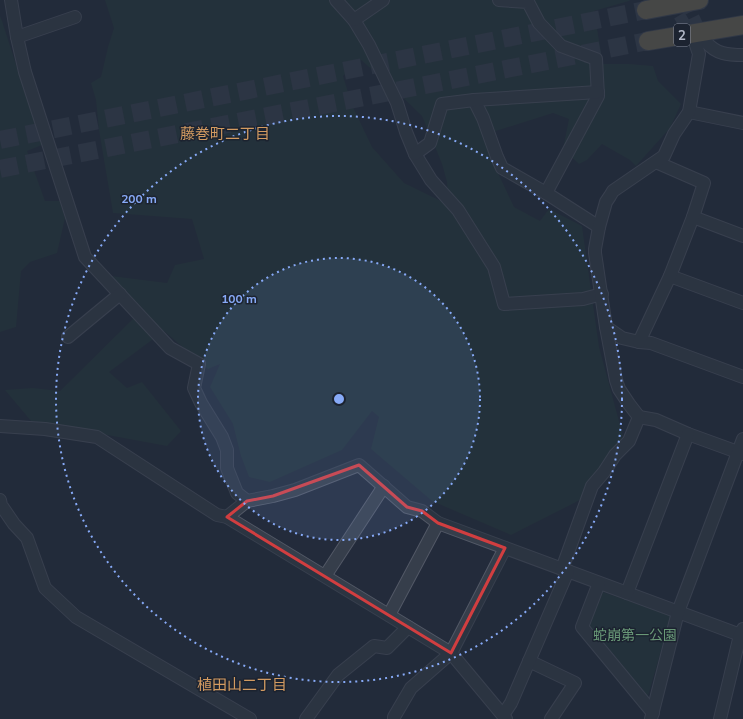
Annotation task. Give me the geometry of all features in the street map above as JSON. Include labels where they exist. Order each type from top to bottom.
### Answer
[{"type":"highway","name":"2","points":[[646,10],[699,0]]},
{"type":"highway","name":"2","points":[[648,41],[704,42],[743,23]]},
{"type":"highway","points":[[704,42],[743,32]]},
{"type":"street","points":[[11,0],[16,37],[25,72],[85,257],[170,348],[199,364],[194,388],[201,403],[222,437],[227,450],[227,468],[237,494],[247,501]]},
{"type":"street","points":[[336,0],[354,20],[369,45],[397,103],[415,154],[430,180],[458,210],[494,267],[504,304],[583,299],[602,294]]},
{"type":"street","points":[[354,20],[383,0]]},
{"type":"street","points":[[499,0],[528,2],[539,23],[561,46],[596,59],[598,96],[546,193]]},
{"type":"street","points":[[16,37],[75,17]]},
{"type":"street","points":[[740,453],[688,434],[656,420],[639,417],[629,404],[619,389],[616,380],[606,327],[595,253],[599,227],[606,202],[613,191],[664,156],[674,134],[689,112],[704,42],[721,53],[743,55]]},
{"type":"street","points":[[415,154],[430,143],[442,104],[474,100],[598,92]]},
{"type":"street","points":[[474,100],[483,118],[502,168],[546,193],[599,227]]},
{"type":"street","points":[[689,112],[743,123]]},
{"type":"street","points":[[639,342],[670,276],[693,217],[704,183],[656,162]]},
{"type":"street","points":[[693,217],[743,236]]},
{"type":"street","points":[[670,276],[743,303]]},
{"type":"street","points":[[68,337],[120,294]]},
{"type":"street","points":[[606,327],[622,338],[651,343],[743,377]]},
{"type":"street","points":[[0,426],[45,429],[97,437],[217,515],[227,517],[451,654],[505,718],[565,570],[592,486],[604,472],[615,455],[629,441],[639,417]]},
{"type":"street","points":[[627,593],[688,434]]},
{"type":"street","points":[[652,716],[678,612],[740,453],[743,439]]},
{"type":"street","points":[[227,517],[247,501],[295,490],[360,464],[407,507],[422,511],[438,523],[678,612],[742,633],[720,719]]},
{"type":"street","points":[[325,576],[384,486]]},
{"type":"street","points":[[0,500],[14,524],[27,538],[45,588],[76,617],[250,719]]},
{"type":"street","points":[[389,615],[438,523]]},
{"type":"street","points":[[394,719],[411,688],[451,654],[505,548]]},
{"type":"street","points":[[599,583],[582,626],[652,716]]},
{"type":"street","points":[[306,719],[338,676],[374,646],[387,648],[408,627]]},
{"type":"street","points":[[529,661],[575,683],[551,719]]},
{"type":"highlighted area","points":[[359,465],[407,507],[422,511],[438,523],[505,548],[451,653],[227,517],[247,501],[273,496]]},
{"type":"green space","points":[[105,0],[630,0],[594,11],[603,64],[653,66],[658,81],[681,104],[670,128],[636,166],[630,160],[602,144],[587,160],[579,164],[563,149],[569,119],[553,113],[483,135],[498,173],[514,207],[540,221],[549,209],[582,226],[599,347],[623,436],[580,500],[511,535],[432,501],[371,449],[379,417],[372,411],[342,450],[270,482],[249,477],[241,456],[233,424],[210,387],[220,364],[208,369],[164,331],[109,372],[127,388],[142,382],[181,431],[167,446],[31,421],[5,390],[33,388],[60,391],[143,309],[111,276],[167,283],[175,265],[204,259],[192,219],[113,213],[99,130],[96,100],[91,83],[101,77],[114,28]],"holes":[[[361,60],[422,116],[442,164],[447,182],[448,196],[443,202],[404,183],[372,147],[352,105],[343,76]]]},
{"type":"green space","points":[[0,16],[42,145],[27,151],[45,201],[60,201],[65,218],[57,253],[30,262],[21,271],[16,327],[0,332]]},
{"type":"green space","name":"蛇崩第一公園","points":[[603,592],[671,616],[648,696],[589,625]]},
{"type":"tunnel","points":[[670,0],[693,38]]},
{"type":"tunnel","points":[[690,0],[690,10],[703,37]]},
{"type":"tunnel","points":[[0,140],[646,10]]},
{"type":"tunnel","points":[[0,169],[648,41]]},
{"type":"district","name":"藤巻町二丁目","points":[[225,134]]},
{"type":"district","name":"植田山二丁目","points":[[242,685]]}]
